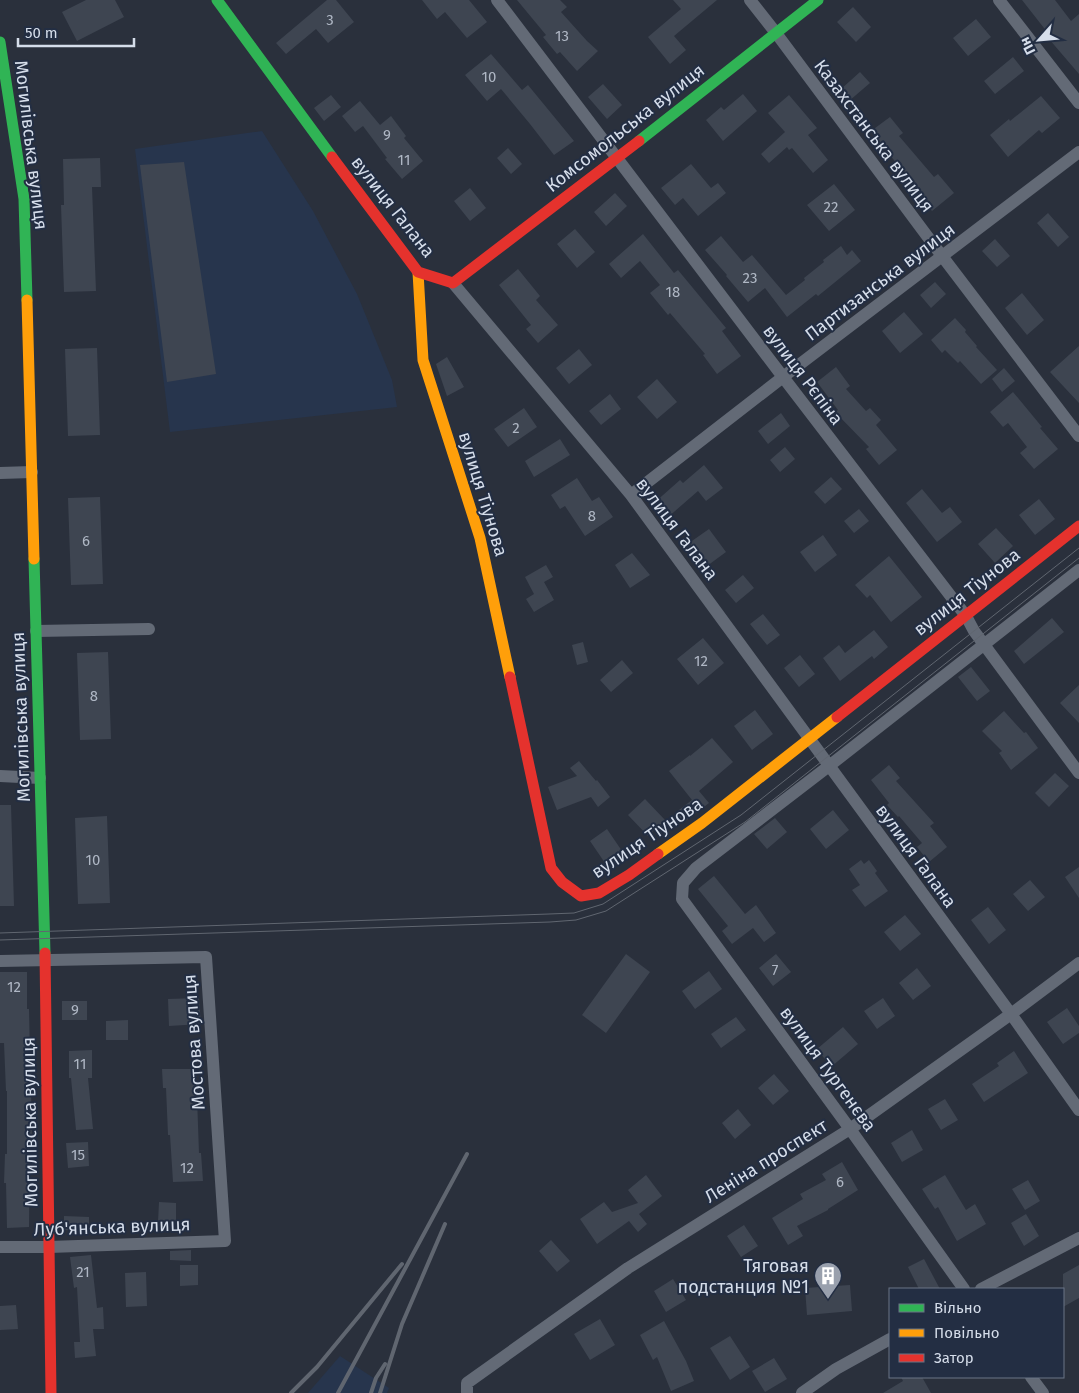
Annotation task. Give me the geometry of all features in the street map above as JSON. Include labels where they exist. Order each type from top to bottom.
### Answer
[{"type":"street","name":"вулиця Галана","points":[[217,0],[418,272],[453,283],[631,495],[810,738],[1079,1110]]},
{"type":"street","name":"вулиця Рєпіна","points":[[497,0],[966,616],[984,644],[1079,772]]},
{"type":"street","name":"Казахстанська вулиця","points":[[750,0],[1079,436]]},
{"type":"street","name":"Комсомольська вулиця","points":[[453,283],[617,158],[818,0]]},
{"type":"street","points":[[999,0],[1079,103]]},
{"type":"street","name":"Могилівська вулиця","points":[[0,42],[24,199],[45,959],[51,1393]]},
{"type":"street","name":"Партизанська вулиця","points":[[631,495],[1079,152]]},
{"type":"street","name":"вулиця Тіунова","points":[[418,272],[423,360],[480,538],[551,868],[562,882],[582,896],[599,893],[629,875],[702,823],[1079,526]]},
{"type":"street","points":[[0,473],[32,472]]},
{"type":"street","points":[[829,766],[1079,570]]},
{"type":"street","points":[[36,631],[148,629]]},
{"type":"street","name":"вулиця Тургенєва","points":[[829,766],[696,868],[683,883],[682,899],[963,1288]]},
{"type":"street","points":[[0,776],[40,778]]},
{"type":"street","name":"Мостова вулиця","points":[[0,961],[206,957],[225,1242]]},
{"type":"street","name":"Леніна проспект","points":[[467,1388],[628,1268],[850,1129],[1079,963]]},
{"type":"street","points":[[983,1288],[1079,1238]]},
{"type":"street","name":"Луб'янська вулиця","points":[[0,1247],[225,1242]]},
{"type":"street","points":[[802,1393],[836,1369],[889,1340]]},
{"type":"street","points":[[1032,1378],[1044,1393]]},
{"type":"shaded area","points":[[262,131],[313,211],[357,294],[392,380],[397,407],[170,432],[135,149]]},
{"type":"shaded area","points":[[340,1356],[389,1388],[387,1393],[308,1393]]},
{"type":"building","points":[[86,0],[115,0],[124,17],[77,41],[62,12]]},
{"type":"building","points":[[327,0],[336,0],[354,22],[328,43],[316,29],[286,54],[276,43]]},
{"type":"building","points":[[422,0],[469,0],[487,22],[467,38],[445,12],[437,19]]},
{"type":"building","points":[[517,0],[560,0],[567,7],[561,12],[598,51],[577,71],[560,52],[557,54],[543,37],[546,35]]},
{"type":"building","points":[[673,0],[717,0],[674,36],[686,50],[670,64],[648,37],[681,9]]},
{"type":"building","points":[[1022,0],[1055,0],[1071,21],[1079,14],[1079,74],[1049,39],[1051,37]]},
{"type":"building","points":[[853,7],[871,27],[856,42],[837,22]]},
{"type":"building","points":[[976,19],[991,37],[968,56],[953,38]]},
{"type":"building","points":[[491,54],[522,90],[528,85],[574,141],[554,155],[501,89],[487,101],[465,75]]},
{"type":"building","points":[[1013,57],[1024,71],[995,94],[984,81]]},
{"type":"building","points":[[860,72],[870,83],[849,101],[840,90]]},
{"type":"building","points":[[603,84],[622,105],[607,119],[588,97]]},
{"type":"building","points":[[743,94],[757,111],[723,141],[706,120],[721,107],[724,110]]},
{"type":"building","points":[[331,95],[341,107],[324,121],[314,108]]},
{"type":"building","points":[[789,95],[817,128],[808,135],[828,160],[813,173],[792,148],[789,150],[787,147],[769,163],[761,154],[785,132],[768,113]]},
{"type":"building","points":[[1041,96],[1060,118],[1042,133],[1039,130],[1008,157],[990,135]]},
{"type":"building","points":[[360,101],[380,125],[391,116],[406,136],[404,138],[423,161],[402,179],[385,159],[387,158],[363,126],[355,132],[342,116]]},
{"type":"building","points":[[890,117],[903,133],[899,136],[934,177],[938,174],[954,193],[932,211],[907,181],[903,184],[890,169],[897,164],[871,131]]},
{"type":"building","points":[[508,148],[522,164],[511,174],[497,158]]},
{"type":"building","points":[[100,158],[101,187],[92,187],[96,291],[64,292],[61,205],[64,205],[63,159]]},
{"type":"building","points":[[184,162],[216,374],[167,382],[140,165]]},
{"type":"building","points":[[691,164],[711,188],[718,183],[726,193],[698,216],[683,198],[675,205],[661,188]]},
{"type":"building","points":[[834,184],[855,210],[829,231],[807,205]]},
{"type":"building","points":[[470,188],[486,208],[470,221],[454,201]]},
{"type":"building","points":[[615,193],[627,206],[606,226],[594,212]]},
{"type":"building","points":[[1048,213],[1069,237],[1058,247],[1037,223]]},
{"type":"building","points":[[575,229],[595,252],[577,268],[557,244]]},
{"type":"building","points":[[643,234],[674,273],[678,270],[726,328],[722,331],[741,356],[717,374],[703,355],[705,354],[650,293],[660,285],[640,261],[621,278],[609,264]]},
{"type":"building","points":[[721,236],[743,262],[752,255],[786,295],[805,280],[804,278],[824,262],[823,260],[841,246],[847,255],[852,250],[861,261],[818,296],[816,294],[787,317],[765,288],[748,302],[726,276],[705,250]]},
{"type":"building","points":[[995,239],[1010,256],[997,267],[982,251]]},
{"type":"building","points":[[518,269],[540,296],[536,300],[558,325],[538,343],[526,329],[531,325],[499,285]]},
{"type":"building","points":[[935,282],[946,294],[931,308],[920,295]]},
{"type":"building","points":[[1022,293],[1044,320],[1027,335],[1005,308]]},
{"type":"building","points":[[904,312],[923,334],[900,353],[882,331]]},
{"type":"building","points":[[955,318],[966,330],[965,332],[976,347],[997,370],[981,384],[960,361],[958,363],[945,350],[942,353],[931,340]]},
{"type":"building","points":[[1079,346],[1079,403],[1050,372]]},
{"type":"building","points":[[97,348],[100,435],[68,436],[65,349]]},
{"type":"building","points":[[579,349],[592,365],[569,384],[556,368]]},
{"type":"building","points":[[447,357],[464,387],[447,396],[436,364]]},
{"type":"building","points":[[836,367],[850,386],[846,389],[866,411],[870,408],[881,420],[876,425],[897,450],[879,465],[866,449],[869,447],[835,412],[838,410],[817,382]]},
{"type":"building","points":[[1004,368],[1015,381],[1002,392],[992,379]]},
{"type":"building","points":[[657,379],[677,402],[657,419],[637,397]]},
{"type":"building","points":[[1013,392],[1058,449],[1034,469],[1020,453],[1027,447],[1008,423],[1003,427],[990,412]]},
{"type":"building","points":[[610,394],[621,409],[601,425],[589,411]]},
{"type":"building","points":[[524,408],[537,427],[508,447],[494,429]]},
{"type":"building","points":[[781,413],[790,426],[768,444],[758,431]]},
{"type":"building","points":[[560,439],[570,455],[534,477],[525,461]]},
{"type":"building","points":[[785,447],[795,459],[780,472],[770,460]]},
{"type":"building","points":[[704,465],[723,488],[706,501],[698,491],[667,518],[654,503],[680,480],[683,483]]},
{"type":"building","points":[[831,477],[842,489],[825,504],[814,492]]},
{"type":"building","points":[[577,478],[592,501],[599,497],[613,517],[585,536],[565,506],[560,509],[551,495]]},
{"type":"building","points":[[922,489],[942,513],[950,507],[962,522],[937,542],[906,503]]},
{"type":"building","points":[[100,497],[103,584],[71,585],[68,498]]},
{"type":"building","points":[[1039,499],[1055,519],[1035,535],[1019,515]]},
{"type":"building","points":[[859,509],[869,521],[854,533],[844,521]]},
{"type":"building","points":[[996,528],[1013,546],[995,563],[978,544]]},
{"type":"building","points":[[709,529],[726,552],[707,566],[689,543]]},
{"type":"building","points":[[823,535],[837,555],[815,572],[800,552]]},
{"type":"building","points":[[632,553],[650,575],[630,588],[615,565]]},
{"type":"building","points":[[889,556],[922,597],[891,622],[870,595],[867,598],[855,585]]},
{"type":"building","points":[[546,565],[553,577],[544,582],[554,600],[534,612],[526,599],[534,594],[525,577]]},
{"type":"building","points":[[743,575],[754,588],[736,603],[725,590]]},
{"type":"building","points":[[763,614],[780,635],[767,645],[750,624]]},
{"type":"building","points":[[1052,618],[1064,632],[1024,664],[1014,651]]},
{"type":"building","points":[[874,630],[888,647],[874,659],[872,656],[840,681],[823,658],[839,645],[845,653]]},
{"type":"building","points":[[703,638],[724,663],[698,685],[677,659]]},
{"type":"building","points":[[583,642],[588,662],[577,665],[572,645]]},
{"type":"building","points":[[108,652],[111,739],[80,740],[77,653]]},
{"type":"building","points":[[800,655],[815,674],[799,687],[784,668]]},
{"type":"building","points":[[622,660],[633,673],[611,692],[600,680]]},
{"type":"building","points":[[971,667],[990,691],[977,701],[958,677]]},
{"type":"building","points":[[1079,685],[1079,723],[1060,703]]},
{"type":"building","points":[[755,710],[773,734],[752,750],[734,726]]},
{"type":"building","points":[[1004,711],[1024,733],[1026,732],[1038,748],[1011,770],[999,753],[1002,751],[982,731]]},
{"type":"building","points":[[712,738],[733,762],[699,791],[709,803],[683,823],[675,813],[692,800],[669,771]]},
{"type":"building","points":[[579,761],[610,797],[598,807],[591,797],[557,810],[548,787],[577,776],[570,768]]},
{"type":"building","points":[[889,765],[900,778],[896,781],[934,823],[930,826],[947,847],[929,862],[917,847],[922,843],[887,805],[889,803],[871,780]]},
{"type":"building","points":[[1055,773],[1069,786],[1049,807],[1035,793]]},
{"type":"building","points":[[645,799],[665,820],[648,836],[628,815]]},
{"type":"building","points":[[0,805],[11,805],[14,906],[0,906]]},
{"type":"building","points":[[833,810],[849,830],[826,849],[810,829]]},
{"type":"building","points":[[107,816],[110,903],[78,904],[75,818]]},
{"type":"building","points":[[775,818],[787,832],[767,849],[754,834]]},
{"type":"building","points":[[607,829],[622,851],[605,863],[590,841]]},
{"type":"building","points":[[861,860],[864,864],[869,860],[877,871],[875,873],[888,891],[865,907],[852,890],[860,885],[849,869]]},
{"type":"building","points":[[1079,867],[1079,898],[1065,877]]},
{"type":"building","points":[[714,876],[745,914],[756,905],[776,933],[764,942],[753,928],[732,944],[722,931],[728,926],[698,889]]},
{"type":"building","points":[[1030,880],[1045,897],[1028,911],[1013,894]]},
{"type":"building","points":[[988,907],[1006,930],[989,944],[971,920]]},
{"type":"building","points":[[905,915],[921,934],[900,951],[884,932]]},
{"type":"building","points":[[626,954],[650,972],[606,1033],[582,1015]]},
{"type":"building","points":[[776,954],[791,972],[773,986],[759,968]]},
{"type":"building","points":[[917,968],[931,986],[913,1000],[899,983]]},
{"type":"building","points":[[709,971],[722,989],[695,1009],[682,991]]},
{"type":"building","points":[[0,972],[27,972],[27,1009],[29,1009],[33,1090],[31,1090],[32,1135],[30,1135],[29,1227],[7,1228],[6,1183],[4,1183],[5,1154],[7,1154],[7,1091],[4,1043],[0,1043]]},
{"type":"building","points":[[199,998],[201,1024],[169,1026],[168,999]]},
{"type":"building","points":[[883,998],[895,1016],[877,1029],[864,1011]]},
{"type":"building","points":[[62,1001],[87,1001],[87,1020],[62,1020]]},
{"type":"building","points":[[1067,1008],[1079,1026],[1079,1033],[1063,1044],[1047,1022]]},
{"type":"building","points":[[736,1017],[746,1030],[721,1048],[711,1034]]},
{"type":"building","points":[[128,1020],[128,1040],[106,1040],[106,1021]]},
{"type":"building","points":[[843,1027],[858,1044],[831,1067],[817,1049]]},
{"type":"building","points":[[92,1050],[92,1078],[88,1078],[93,1129],[76,1130],[71,1078],[69,1078],[69,1051]]},
{"type":"building","points":[[1014,1051],[1028,1073],[984,1102],[972,1084],[999,1066],[997,1063]]},
{"type":"building","points":[[162,1069],[196,1069],[199,1153],[201,1153],[203,1181],[173,1182],[166,1088],[163,1088]]},
{"type":"building","points":[[774,1074],[789,1091],[773,1105],[758,1088]]},
{"type":"building","points":[[945,1099],[958,1120],[941,1130],[928,1109]]},
{"type":"building","points":[[738,1109],[751,1125],[735,1139],[722,1123]]},
{"type":"building","points":[[912,1130],[923,1150],[902,1162],[891,1143]]},
{"type":"building","points":[[88,1142],[89,1166],[68,1168],[66,1143]]},
{"type":"building","points":[[842,1162],[858,1190],[828,1210],[797,1226],[803,1236],[788,1245],[772,1218],[803,1199],[800,1194],[826,1180],[822,1174]]},
{"type":"building","points":[[646,1175],[662,1196],[639,1214],[647,1224],[638,1232],[629,1221],[597,1244],[580,1219],[604,1202],[612,1212],[638,1203],[628,1190]]},
{"type":"building","points":[[945,1175],[966,1210],[975,1204],[986,1224],[957,1241],[938,1207],[935,1209],[922,1189]]},
{"type":"building","points":[[1028,1180],[1040,1201],[1025,1210],[1012,1189]]},
{"type":"building","points":[[159,1202],[176,1203],[176,1223],[158,1222]]},
{"type":"building","points":[[1026,1214],[1039,1236],[1024,1246],[1011,1223]]},
{"type":"building","points":[[64,1216],[89,1217],[89,1231],[64,1230]]},
{"type":"building","points":[[744,1225],[758,1246],[741,1257],[727,1236]]},
{"type":"building","points":[[551,1240],[570,1261],[557,1272],[539,1251]]},
{"type":"building","points":[[191,1250],[191,1261],[170,1260],[170,1251]]},
{"type":"building","points":[[91,1255],[97,1308],[103,1307],[104,1329],[93,1329],[96,1356],[75,1358],[74,1342],[80,1342],[77,1287],[74,1288],[70,1257]]},
{"type":"building","points":[[924,1259],[939,1288],[918,1288],[908,1267]]},
{"type":"building","points":[[180,1265],[198,1265],[198,1285],[180,1286]]},
{"type":"building","points":[[1079,1265],[1079,1298],[1064,1306],[1064,1288],[1063,1274]]},
{"type":"building","points":[[146,1272],[147,1306],[126,1307],[125,1273]]},
{"type":"building","points":[[673,1279],[686,1300],[666,1312],[654,1291]]},
{"type":"building","name":"Тяговая подстанция №1","points":[[850,1285],[852,1311],[807,1315],[805,1288]]},
{"type":"building","points":[[16,1305],[18,1329],[0,1330],[0,1306]]},
{"type":"building","points":[[600,1319],[615,1345],[590,1360],[574,1334]]},
{"type":"building","points":[[664,1321],[686,1361],[694,1381],[671,1391],[657,1357],[653,1360],[640,1335]]},
{"type":"building","points":[[730,1336],[750,1367],[730,1380],[710,1348]]},
{"type":"building","points":[[774,1358],[787,1379],[765,1392],[752,1371]]},
{"type":"building","points":[[902,1378],[923,1378],[931,1393],[883,1393],[903,1381]]},
{"type":"tram line","points":[[0,933],[574,913],[603,904],[741,815],[1079,548]]},
{"type":"tram line","points":[[0,940],[550,922],[576,920],[606,911],[745,822],[1079,558]]},
{"type":"railway","points":[[338,1393],[467,1154]]},
{"type":"railway","points":[[380,1393],[402,1324],[445,1224]]},
{"type":"railway","points":[[291,1393],[317,1367],[402,1264]]},
{"type":"railway","points":[[371,1393],[376,1378],[385,1364]]},
{"type":"traffic: fast","points":[[217,0],[332,157]]},
{"type":"traffic: fast","points":[[639,141],[818,0]]},
{"type":"traffic: fast","points":[[0,42],[24,199],[27,300]]},
{"type":"traffic: fast","points":[[34,559],[45,953]]},
{"type":"traffic: slow","points":[[418,272],[423,360],[480,538],[510,677]]},
{"type":"traffic: slow","points":[[27,300],[34,559]]},
{"type":"traffic: slow","points":[[658,854],[702,823],[837,717]]},
{"type":"traffic: jam","points":[[332,157],[418,272],[453,283],[639,141]]},
{"type":"traffic: jam","points":[[837,717],[1079,526]]},
{"type":"traffic: jam","points":[[510,677],[551,868],[562,882],[581,896],[599,893],[629,875],[658,854]]},
{"type":"traffic: jam","points":[[45,953],[51,1393]]},
{"type":"place","name":"Тяговая подстанция №1","points":[[828,1300]]}]
